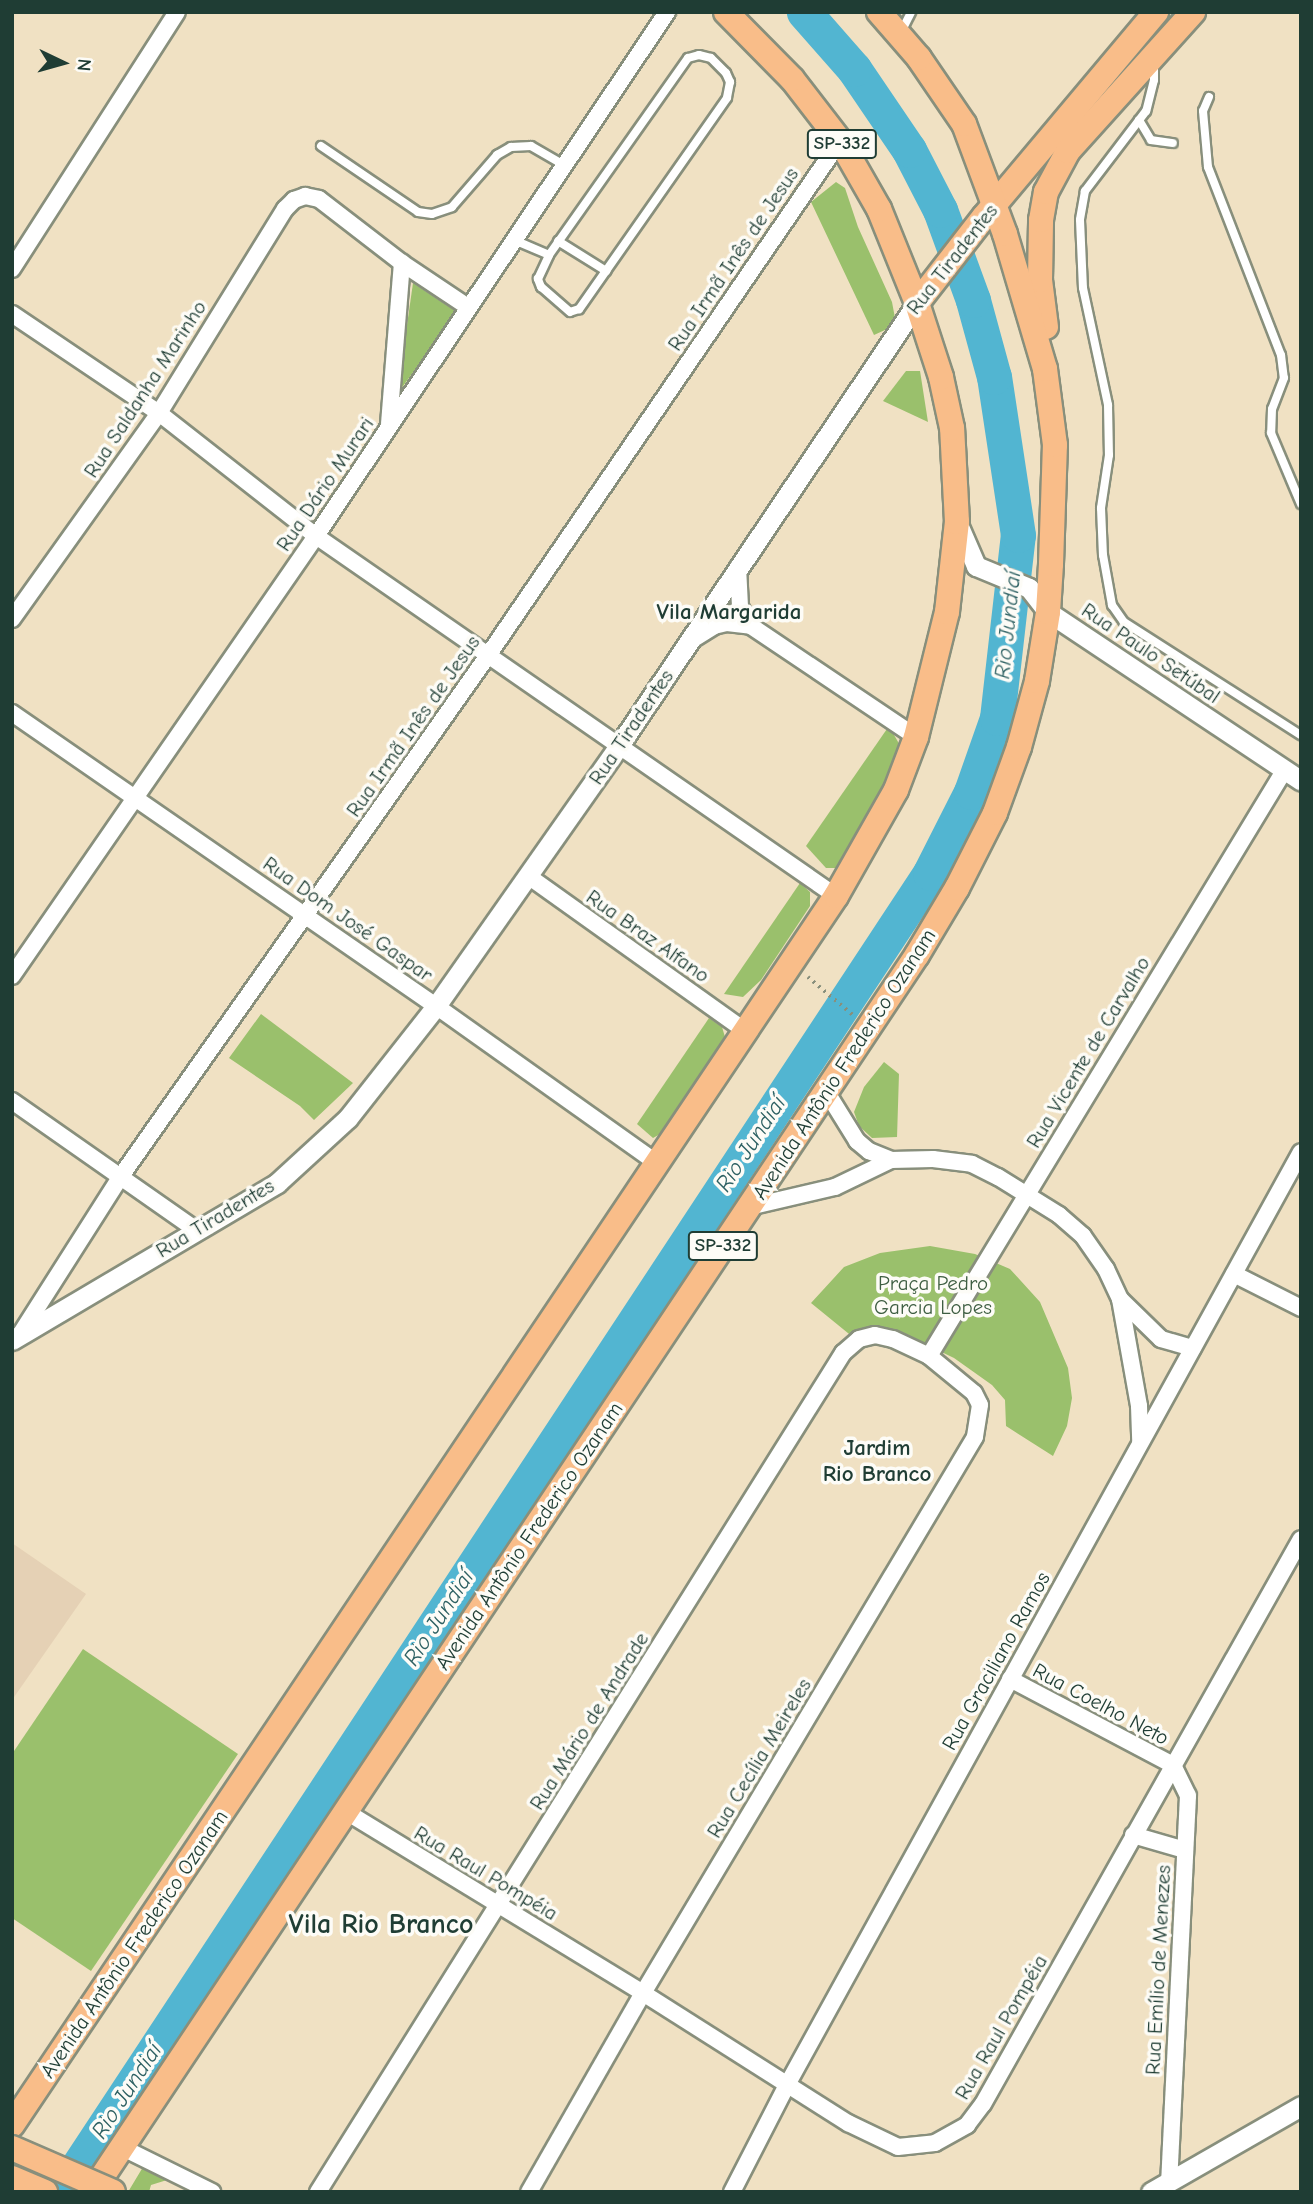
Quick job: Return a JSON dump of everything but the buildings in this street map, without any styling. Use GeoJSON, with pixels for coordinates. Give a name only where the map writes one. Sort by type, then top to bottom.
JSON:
{"type":"FeatureCollection","features":[{"type":"Feature","properties":{"kind":"main road","name":"Avenida Antônio Frederico Ozanam"},"geometry":{"type":"LineString","coordinates":[[16,2111],[836,897],[895,790],[916,737],[947,612],[957,522],[952,428],[942,377],[917,303],[879,209],[840,141],[792,79],[726,12]]}},
{"type":"Feature","properties":{"kind":"main road","name":"Avenida Antônio Frederico Ozanam"},"geometry":{"type":"LineString","coordinates":[[92,2192],[917,955],[957,888],[995,813],[1019,747],[1034,694],[1048,612],[1055,445],[1045,369],[989,211],[964,124],[919,58],[879,12]]}},
{"type":"Feature","properties":{"kind":"main road","name":"Rua Tiradentes"},"geometry":{"type":"LineString","coordinates":[[917,303],[989,211],[1156,12]]}},
{"type":"Feature","properties":{"kind":"main road"},"geometry":{"type":"LineString","coordinates":[[1045,369],[1046,331],[1040,280],[1041,219],[1046,192],[1068,151],[1193,12]]}},
{"type":"Feature","properties":{"kind":"main road"},"geometry":{"type":"LineString","coordinates":[[1029,588],[1051,564]]}},
{"type":"Feature","properties":{"kind":"main road"},"geometry":{"type":"LineString","coordinates":[[12,2148],[114,2192]]}},
{"type":"Feature","properties":{"kind":"main road"},"geometry":{"type":"LineString","coordinates":[[12,2178],[45,2192]]}},
{"type":"Feature","properties":{"kind":"street"},"geometry":{"type":"LineString","coordinates":[[12,270],[177,12]]}},
{"type":"Feature","properties":{"kind":"street","name":"Rua Dário Murari"},"geometry":{"type":"LineString","coordinates":[[12,976],[316,536],[667,12]]}},
{"type":"Feature","properties":{"kind":"street","name":"Rua Irmã Inês de Jesus"},"geometry":{"type":"LineString","coordinates":[[16,1338],[121,1176],[489,654],[840,141]]}},
{"type":"Feature","properties":{"kind":"street","name":"Rua Saldanha Marinho"},"geometry":{"type":"LineString","coordinates":[[12,619],[159,413],[285,209],[294,200],[305,197],[319,199],[402,262]]}},
{"type":"Feature","properties":{"kind":"street"},"geometry":{"type":"LineString","coordinates":[[389,425],[402,262],[468,307]]}},
{"type":"Feature","properties":{"kind":"street","name":"Rua Tiradentes"},"geometry":{"type":"LineString","coordinates":[[16,1338],[195,1229],[277,1183],[348,1118],[436,1006],[528,876],[917,303]]}},
{"type":"Feature","properties":{"kind":"street"},"geometry":{"type":"LineString","coordinates":[[12,314],[159,413],[316,536],[620,744],[836,897]]}},
{"type":"Feature","properties":{"kind":"street","name":"Rua Paulo Setúbal"},"geometry":{"type":"LineString","coordinates":[[957,522],[976,566],[1029,588],[1048,612],[1293,776]]}},
{"type":"Feature","properties":{"kind":"street"},"geometry":{"type":"LineString","coordinates":[[738,567],[740,607],[751,626],[916,737]]}},
{"type":"Feature","properties":{"kind":"street"},"geometry":{"type":"LineString","coordinates":[[689,642],[714,626],[751,626]]}},
{"type":"Feature","properties":{"kind":"street","name":"Rua Dom José Gaspar"},"geometry":{"type":"LineString","coordinates":[[12,713],[306,915],[657,1163]]}},
{"type":"Feature","properties":{"kind":"street","name":"Rua Vicente de Carvalho"},"geometry":{"type":"LineString","coordinates":[[929,1356],[1026,1194],[1293,776]]}},
{"type":"Feature","properties":{"kind":"street","name":"Rua Braz Alfano"},"geometry":{"type":"LineString","coordinates":[[528,876],[744,1030]]}},
{"type":"Feature","properties":{"kind":"street"},"geometry":{"type":"LineString","coordinates":[[826,1091],[857,1141],[869,1151],[891,1160],[933,1159],[972,1164],[1026,1194],[1083,1236],[1106,1269],[1120,1299],[1139,1406],[1140,1444]]}},
{"type":"Feature","properties":{"kind":"street"},"geometry":{"type":"LineString","coordinates":[[12,1101],[195,1229]]}},
{"type":"Feature","properties":{"kind":"street","name":"Rua Graciliano Ramos"},"geometry":{"type":"LineString","coordinates":[[732,2192],[787,2085],[1301,1152]]}},
{"type":"Feature","properties":{"kind":"street"},"geometry":{"type":"LineString","coordinates":[[749,1207],[835,1187],[891,1160]]}},
{"type":"Feature","properties":{"kind":"street"},"geometry":{"type":"LineString","coordinates":[[1234,1274],[1301,1308]]}},
{"type":"Feature","properties":{"kind":"street"},"geometry":{"type":"LineString","coordinates":[[1120,1299],[1161,1339],[1193,1348]]}},
{"type":"Feature","properties":{"kind":"street","name":"Rua Mário de Andrade"},"geometry":{"type":"LineString","coordinates":[[318,2192],[843,1353],[859,1339],[875,1335],[893,1339],[929,1356]]}},
{"type":"Feature","properties":{"kind":"street","name":"Rua Cecília Meireles"},"geometry":{"type":"LineString","coordinates":[[529,2192],[643,1993],[975,1437],[980,1405],[974,1393],[929,1356]]}},
{"type":"Feature","properties":{"kind":"street","name":"Rua Raul Pompéia"},"geometry":{"type":"LineString","coordinates":[[345,1811],[643,1993],[848,2123],[898,2147],[935,2143],[967,2125],[983,2104],[1301,1539]]}},
{"type":"Feature","properties":{"kind":"street","name":"Rua Coelho Neto"},"geometry":{"type":"LineString","coordinates":[[1010,1679],[1173,1765]]}},
{"type":"Feature","properties":{"kind":"street","name":"Rua Emílio de Menezes"},"geometry":{"type":"LineString","coordinates":[[1169,2181],[1188,1797],[1173,1765]]}},
{"type":"Feature","properties":{"kind":"street"},"geometry":{"type":"LineString","coordinates":[[1133,1835],[1185,1850]]}},
{"type":"Feature","properties":{"kind":"street"},"geometry":{"type":"LineString","coordinates":[[1151,2192],[1301,2106]]}},
{"type":"Feature","properties":{"kind":"street"},"geometry":{"type":"LineString","coordinates":[[121,2147],[187,2188],[212,2192]]}},
{"type":"Feature","properties":{"kind":"lane"},"geometry":{"type":"LineString","coordinates":[[899,36],[911,12]]}},
{"type":"Feature","properties":{"kind":"lane"},"geometry":{"type":"LineString","coordinates":[[699,55],[711,58],[726,73],[730,82],[727,98],[579,309],[570,312],[541,287],[538,279],[549,255],[688,58],[699,55]]}},
{"type":"Feature","properties":{"kind":"lane"},"geometry":{"type":"LineString","coordinates":[[1153,55],[1152,96],[1139,120],[1085,191],[1080,220],[1083,288],[1108,405],[1108,455],[1101,508],[1103,555],[1112,605],[1124,622],[1301,735]]}},
{"type":"Feature","properties":{"kind":"lane"},"geometry":{"type":"LineString","coordinates":[[1209,97],[1203,111],[1208,167],[1281,355],[1284,378],[1272,409],[1271,433],[1301,504]]}},
{"type":"Feature","properties":{"kind":"lane"},"geometry":{"type":"LineString","coordinates":[[1139,120],[1151,140],[1173,143]]}},
{"type":"Feature","properties":{"kind":"lane"},"geometry":{"type":"LineString","coordinates":[[321,146],[418,212],[432,214],[452,207],[497,155],[511,147],[538,149],[564,166]]}},
{"type":"Feature","properties":{"kind":"lane"},"geometry":{"type":"LineString","coordinates":[[513,240],[549,255]]}},
{"type":"Feature","properties":{"kind":"lane"},"geometry":{"type":"LineString","coordinates":[[558,242],[606,271]]}},
{"type":"Feature","properties":{"kind":"path"},"geometry":{"type":"LineString","coordinates":[[816,983],[858,1019]]}},
{"type":"Feature","properties":{"kind":"shaded area"},"geometry":{"type":"Polygon","coordinates":[[[12,1543],[86,1594],[12,1700],[12,1543]]]}},
{"type":"Feature","properties":{"kind":"green space"},"geometry":{"type":"Polygon","coordinates":[[[836,182],[845,188],[858,227],[892,302],[895,318],[885,330],[874,335],[811,202],[836,182]]]}},
{"type":"Feature","properties":{"kind":"green space"},"geometry":{"type":"Polygon","coordinates":[[[413,283],[457,312],[401,389],[406,332],[413,283]]]}},
{"type":"Feature","properties":{"kind":"green space"},"geometry":{"type":"Polygon","coordinates":[[[906,371],[920,371],[928,422],[883,401],[906,371]]]}},
{"type":"Feature","properties":{"kind":"green space"},"geometry":{"type":"Polygon","coordinates":[[[889,726],[902,749],[879,800],[838,868],[826,868],[806,846],[889,726]]]}},
{"type":"Feature","properties":{"kind":"green space"},"geometry":{"type":"Polygon","coordinates":[[[800,883],[810,892],[810,906],[761,980],[743,997],[724,994],[800,883]]]}},
{"type":"Feature","properties":{"kind":"green space"},"geometry":{"type":"Polygon","coordinates":[[[261,1014],[353,1083],[314,1120],[300,1106],[229,1058],[261,1014]]]}},
{"type":"Feature","properties":{"kind":"green space"},"geometry":{"type":"Polygon","coordinates":[[[709,1018],[722,1027],[725,1037],[662,1133],[653,1138],[637,1124],[709,1018]]]}},
{"type":"Feature","properties":{"kind":"green space"},"geometry":{"type":"Polygon","coordinates":[[[884,1062],[899,1074],[897,1137],[872,1138],[859,1126],[854,1112],[864,1087],[884,1062]]]}},
{"type":"Feature","properties":{"kind":"green space","name":"Praça Pedro Garcia Lopes"},"geometry":{"type":"Polygon","coordinates":[[[930,1246],[975,1254],[1010,1269],[1040,1302],[1068,1368],[1072,1398],[1067,1426],[1053,1456],[1006,1426],[1005,1400],[992,1385],[954,1358],[906,1335],[854,1338],[811,1303],[844,1267],[880,1253],[930,1246]]]}},
{"type":"Feature","properties":{"kind":"green space"},"geometry":{"type":"Polygon","coordinates":[[[83,1649],[238,1754],[91,1971],[12,1918],[12,1754],[83,1649]]]}},
{"type":"Feature","properties":{"kind":"green space"},"geometry":{"type":"Polygon","coordinates":[[[143,2167],[167,2180],[151,2185],[149,2192],[128,2192],[143,2167]]]}},
{"type":"Feature","properties":{"kind":"waterway","name":"Rio Jundiaí"},"geometry":{"type":"LineString","coordinates":[[61,2192],[930,873],[971,792],[997,718],[1018,535],[994,377],[973,300],[940,210],[909,150],[854,69],[804,12]]}},
{"type":"Feature","properties":{"kind":"district","name":"Vila Margarida"},"geometry":{"type":"Point","coordinates":[729,612]}},
{"type":"Feature","properties":{"kind":"district","name":"Jardim Rio Branco"},"geometry":{"type":"Point","coordinates":[877,1461]}},
{"type":"Feature","properties":{"kind":"district","name":"Vila Rio Branco"},"geometry":{"type":"Point","coordinates":[381,1924]}}]}
